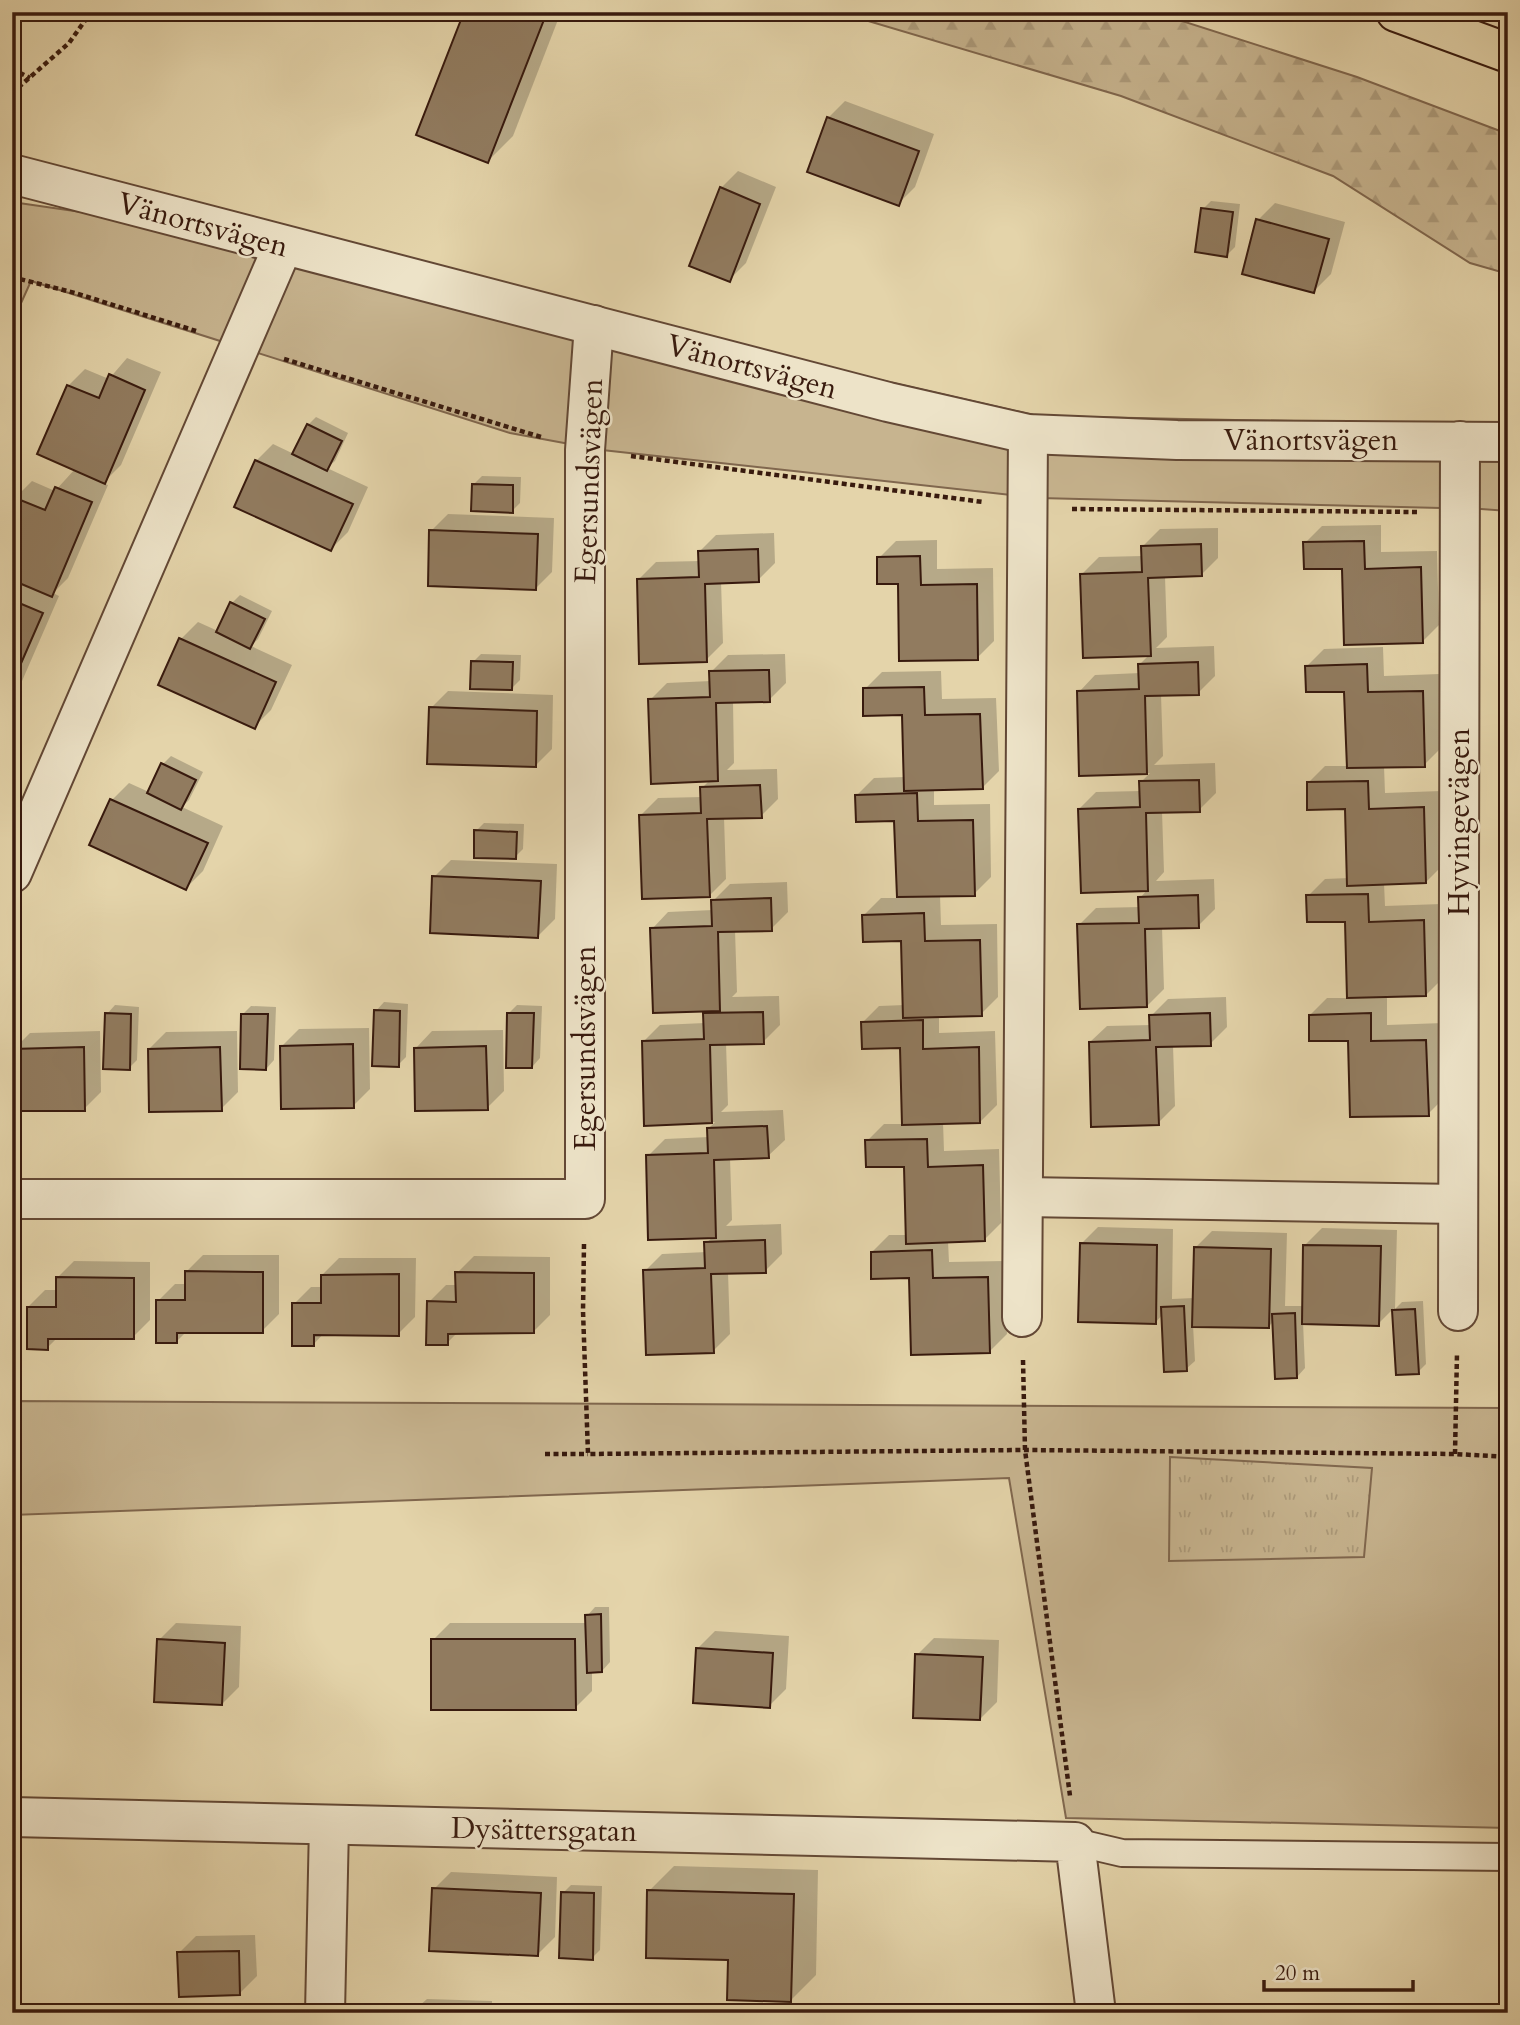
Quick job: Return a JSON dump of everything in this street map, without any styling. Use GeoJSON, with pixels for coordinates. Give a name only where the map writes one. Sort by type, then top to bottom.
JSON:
{"type":"FeatureCollection","features":[{"type":"Feature","properties":{"kind":"main road"},"geometry":{"type":"LineString","coordinates":[[1396,12],[1508,53]]}},
{"type":"Feature","properties":{"kind":"street","name":"Vänortsvägen"},"geometry":{"type":"LineString","coordinates":[[12,174],[888,402],[1028,434],[1177,440],[1508,442]]}},
{"type":"Feature","properties":{"kind":"street"},"geometry":{"type":"LineString","coordinates":[[12,873],[283,246]]}},
{"type":"Feature","properties":{"kind":"street","name":"Egersundsvägen"},"geometry":{"type":"LineString","coordinates":[[585,1199],[586,450],[594,325]]}},
{"type":"Feature","properties":{"kind":"street"},"geometry":{"type":"LineString","coordinates":[[1021,1317],[1028,434]]}},
{"type":"Feature","properties":{"kind":"street","name":"Hyvingevägen"},"geometry":{"type":"LineString","coordinates":[[1458,1311],[1460,441]]}},
{"type":"Feature","properties":{"kind":"street"},"geometry":{"type":"LineString","coordinates":[[1023,1197],[1458,1204]]}},
{"type":"Feature","properties":{"kind":"street"},"geometry":{"type":"LineString","coordinates":[[12,1199],[585,1199]]}},
{"type":"Feature","properties":{"kind":"street","name":"Dysättersgatan"},"geometry":{"type":"LineString","coordinates":[[12,1817],[1075,1842]]}},
{"type":"Feature","properties":{"kind":"street"},"geometry":{"type":"LineString","coordinates":[[325,2013],[329,1825]]}},
{"type":"Feature","properties":{"kind":"street"},"geometry":{"type":"LineString","coordinates":[[1075,1842],[1096,2013]]}},
{"type":"Feature","properties":{"kind":"lane"},"geometry":{"type":"LineString","coordinates":[[1075,1842],[1122,1853],[1508,1857]]}},
{"type":"Feature","properties":{"kind":"path"},"geometry":{"type":"LineString","coordinates":[[12,93],[69,43],[91,12]]}},
{"type":"Feature","properties":{"kind":"path"},"geometry":{"type":"LineString","coordinates":[[12,69],[30,78]]}},
{"type":"Feature","properties":{"kind":"path"},"geometry":{"type":"LineString","coordinates":[[12,277],[75,293],[586,450],[894,492],[1048,509],[1460,513]]}},
{"type":"Feature","properties":{"kind":"path"},"geometry":{"type":"LineString","coordinates":[[585,1199],[583,1311],[588,1454]]}},
{"type":"Feature","properties":{"kind":"path"},"geometry":{"type":"LineString","coordinates":[[1455,1454],[1458,1311]]}},
{"type":"Feature","properties":{"kind":"path"},"geometry":{"type":"LineString","coordinates":[[1021,1317],[1025,1450],[1075,1842]]}},
{"type":"Feature","properties":{"kind":"path"},"geometry":{"type":"LineString","coordinates":[[545,1454],[1025,1450],[1455,1454],[1508,1457]]}},
{"type":"Feature","properties":{"kind":"green space"},"geometry":{"type":"Polygon","coordinates":[[[838,12],[1154,12],[1357,77],[1508,134],[1508,274],[1470,263],[1333,176],[1121,96],[838,12]]]}},
{"type":"Feature","properties":{"kind":"green space"},"geometry":{"type":"Polygon","coordinates":[[[12,202],[295,243],[1038,416],[1491,425],[1508,428],[1508,511],[1039,498],[602,450],[510,433],[31,281],[12,323],[12,202]]]}},
{"type":"Feature","properties":{"kind":"green space"},"geometry":{"type":"Polygon","coordinates":[[[12,1401],[1508,1408],[1508,1828],[1066,1818],[1009,1478],[12,1515],[12,1401]]]}},
{"type":"Feature","properties":{"kind":"green space"},"geometry":{"type":"Polygon","coordinates":[[[1170,1457],[1372,1468],[1364,1557],[1169,1561],[1170,1457]]]}},
{"type":"Feature","properties":{"kind":"building"},"geometry":{"type":"Polygon","coordinates":[[[464,12],[547,12],[488,163],[416,135],[464,12]]]}},
{"type":"Feature","properties":{"kind":"building"},"geometry":{"type":"Polygon","coordinates":[[[827,117],[919,151],[899,206],[807,172],[827,117]]]}},
{"type":"Feature","properties":{"kind":"building"},"geometry":{"type":"Polygon","coordinates":[[[720,187],[760,204],[730,282],[689,266],[720,187]]]}},
{"type":"Feature","properties":{"kind":"building"},"geometry":{"type":"Polygon","coordinates":[[[1201,208],[1233,212],[1227,257],[1195,252],[1201,208]]]}},
{"type":"Feature","properties":{"kind":"building"},"geometry":{"type":"Polygon","coordinates":[[[1256,219],[1329,239],[1314,293],[1242,274],[1256,219]]]}},
{"type":"Feature","properties":{"kind":"building"},"geometry":{"type":"Polygon","coordinates":[[[109,374],[145,390],[105,484],[37,454],[67,385],[99,398],[109,374]]]}},
{"type":"Feature","properties":{"kind":"building"},"geometry":{"type":"Polygon","coordinates":[[[307,424],[342,441],[327,471],[292,454],[307,424]]]}},
{"type":"Feature","properties":{"kind":"building"},"geometry":{"type":"Polygon","coordinates":[[[255,460],[353,504],[331,551],[234,507],[255,460]]]}},
{"type":"Feature","properties":{"kind":"building"},"geometry":{"type":"Polygon","coordinates":[[[472,484],[513,485],[513,513],[471,511],[472,484]]]}},
{"type":"Feature","properties":{"kind":"building"},"geometry":{"type":"Polygon","coordinates":[[[55,487],[92,502],[52,597],[12,580],[12,499],[13,497],[45,510],[55,487]]]}},
{"type":"Feature","properties":{"kind":"building"},"geometry":{"type":"Polygon","coordinates":[[[429,530],[538,534],[536,590],[428,586],[429,530]]]}},
{"type":"Feature","properties":{"kind":"building"},"geometry":{"type":"Polygon","coordinates":[[[1364,541],[1365,569],[1421,567],[1423,643],[1344,645],[1342,569],[1304,569],[1303,542],[1364,541]]]}},
{"type":"Feature","properties":{"kind":"building"},"geometry":{"type":"Polygon","coordinates":[[[1201,544],[1202,576],[1148,578],[1151,656],[1083,658],[1080,574],[1142,572],[1141,546],[1201,544]]]}},
{"type":"Feature","properties":{"kind":"building"},"geometry":{"type":"Polygon","coordinates":[[[758,549],[759,582],[705,584],[707,662],[639,664],[637,579],[699,577],[698,551],[758,549]]]}},
{"type":"Feature","properties":{"kind":"building"},"geometry":{"type":"Polygon","coordinates":[[[920,556],[921,585],[977,584],[978,660],[899,661],[898,584],[877,584],[877,557],[920,556]]]}},
{"type":"Feature","properties":{"kind":"building"},"geometry":{"type":"Polygon","coordinates":[[[12,600],[43,613],[12,684],[12,600]]]}},
{"type":"Feature","properties":{"kind":"building"},"geometry":{"type":"Polygon","coordinates":[[[230,602],[265,619],[250,649],[216,632],[230,602]]]}},
{"type":"Feature","properties":{"kind":"building"},"geometry":{"type":"Polygon","coordinates":[[[179,638],[276,682],[255,729],[158,685],[179,638]]]}},
{"type":"Feature","properties":{"kind":"building"},"geometry":{"type":"Polygon","coordinates":[[[471,661],[513,662],[512,690],[470,689],[471,661]]]}},
{"type":"Feature","properties":{"kind":"building"},"geometry":{"type":"Polygon","coordinates":[[[1198,662],[1199,695],[1145,696],[1147,774],[1079,776],[1077,691],[1139,689],[1138,664],[1198,662]]]}},
{"type":"Feature","properties":{"kind":"building"},"geometry":{"type":"Polygon","coordinates":[[[1367,664],[1368,692],[1423,691],[1425,767],[1347,768],[1344,692],[1306,692],[1305,666],[1367,664]]]}},
{"type":"Feature","properties":{"kind":"building"},"geometry":{"type":"Polygon","coordinates":[[[769,670],[770,702],[716,703],[718,781],[651,784],[648,699],[710,697],[709,671],[769,670]]]}},
{"type":"Feature","properties":{"kind":"building"},"geometry":{"type":"Polygon","coordinates":[[[924,687],[925,715],[980,714],[983,789],[904,791],[902,715],[863,716],[863,688],[924,687]]]}},
{"type":"Feature","properties":{"kind":"building"},"geometry":{"type":"Polygon","coordinates":[[[429,707],[537,711],[536,767],[427,764],[429,707]]]}},
{"type":"Feature","properties":{"kind":"building"},"geometry":{"type":"Polygon","coordinates":[[[161,763],[196,780],[181,810],[147,793],[161,763]]]}},
{"type":"Feature","properties":{"kind":"building"},"geometry":{"type":"Polygon","coordinates":[[[1199,780],[1200,812],[1146,813],[1148,891],[1081,893],[1078,809],[1140,807],[1139,781],[1199,780]]]}},
{"type":"Feature","properties":{"kind":"building"},"geometry":{"type":"Polygon","coordinates":[[[1368,781],[1369,809],[1424,807],[1426,883],[1347,886],[1345,809],[1307,810],[1307,782],[1368,781]]]}},
{"type":"Feature","properties":{"kind":"building"},"geometry":{"type":"Polygon","coordinates":[[[760,785],[762,818],[707,819],[710,897],[642,899],[639,815],[701,813],[700,787],[760,785]]]}},
{"type":"Feature","properties":{"kind":"building"},"geometry":{"type":"Polygon","coordinates":[[[917,793],[918,821],[973,820],[975,896],[897,897],[894,821],[856,822],[855,795],[917,793]]]}},
{"type":"Feature","properties":{"kind":"building"},"geometry":{"type":"Polygon","coordinates":[[[110,799],[208,843],[186,890],[89,845],[110,799]]]}},
{"type":"Feature","properties":{"kind":"building"},"geometry":{"type":"Polygon","coordinates":[[[474,830],[517,832],[516,859],[474,858],[474,830]]]}},
{"type":"Feature","properties":{"kind":"building"},"geometry":{"type":"Polygon","coordinates":[[[432,876],[541,881],[538,938],[430,933],[432,876]]]}},
{"type":"Feature","properties":{"kind":"building"},"geometry":{"type":"Polygon","coordinates":[[[1368,894],[1369,922],[1424,920],[1426,996],[1347,998],[1345,922],[1307,922],[1306,895],[1368,894]]]}},
{"type":"Feature","properties":{"kind":"building"},"geometry":{"type":"Polygon","coordinates":[[[1198,895],[1199,928],[1145,929],[1147,1007],[1080,1009],[1077,924],[1139,923],[1138,897],[1198,895]]]}},
{"type":"Feature","properties":{"kind":"building"},"geometry":{"type":"Polygon","coordinates":[[[771,898],[772,931],[718,932],[720,1011],[653,1013],[650,928],[712,926],[711,900],[771,898]]]}},
{"type":"Feature","properties":{"kind":"building"},"geometry":{"type":"Polygon","coordinates":[[[924,913],[925,941],[980,940],[982,1016],[903,1018],[901,941],[863,942],[862,915],[924,913]]]}},
{"type":"Feature","properties":{"kind":"building"},"geometry":{"type":"Polygon","coordinates":[[[374,1010],[400,1011],[399,1067],[372,1066],[374,1010]]]}},
{"type":"Feature","properties":{"kind":"building"},"geometry":{"type":"Polygon","coordinates":[[[763,1012],[764,1044],[710,1045],[712,1123],[644,1126],[642,1041],[704,1039],[703,1013],[763,1012]]]}},
{"type":"Feature","properties":{"kind":"building"},"geometry":{"type":"Polygon","coordinates":[[[105,1013],[131,1014],[130,1070],[103,1069],[105,1013]]]}},
{"type":"Feature","properties":{"kind":"building"},"geometry":{"type":"Polygon","coordinates":[[[507,1013],[534,1013],[532,1068],[506,1068],[507,1013]]]}},
{"type":"Feature","properties":{"kind":"building"},"geometry":{"type":"Polygon","coordinates":[[[1210,1013],[1211,1046],[1156,1047],[1159,1125],[1091,1127],[1089,1042],[1150,1040],[1149,1015],[1210,1013]]]}},
{"type":"Feature","properties":{"kind":"building"},"geometry":{"type":"Polygon","coordinates":[[[1371,1013],[1371,1041],[1426,1040],[1429,1116],[1350,1117],[1348,1041],[1309,1041],[1309,1015],[1371,1013]]]}},
{"type":"Feature","properties":{"kind":"building"},"geometry":{"type":"Polygon","coordinates":[[[241,1014],[268,1014],[266,1070],[240,1069],[241,1014]]]}},
{"type":"Feature","properties":{"kind":"building"},"geometry":{"type":"Polygon","coordinates":[[[923,1020],[923,1049],[979,1047],[980,1123],[902,1125],[900,1048],[862,1049],[861,1022],[923,1020]]]}},
{"type":"Feature","properties":{"kind":"building"},"geometry":{"type":"Polygon","coordinates":[[[353,1044],[354,1108],[281,1109],[280,1046],[353,1044]]]}},
{"type":"Feature","properties":{"kind":"building"},"geometry":{"type":"Polygon","coordinates":[[[486,1046],[488,1110],[415,1111],[414,1048],[486,1046]]]}},
{"type":"Feature","properties":{"kind":"building"},"geometry":{"type":"Polygon","coordinates":[[[84,1047],[85,1111],[13,1111],[12,1049],[84,1047]]]}},
{"type":"Feature","properties":{"kind":"building"},"geometry":{"type":"Polygon","coordinates":[[[220,1047],[222,1111],[149,1112],[148,1049],[220,1047]]]}},
{"type":"Feature","properties":{"kind":"building"},"geometry":{"type":"Polygon","coordinates":[[[767,1126],[769,1158],[714,1160],[716,1238],[648,1240],[646,1155],[708,1153],[707,1128],[767,1126]]]}},
{"type":"Feature","properties":{"kind":"building"},"geometry":{"type":"Polygon","coordinates":[[[927,1139],[928,1167],[983,1165],[985,1241],[906,1244],[904,1167],[866,1167],[865,1140],[927,1139]]]}},
{"type":"Feature","properties":{"kind":"building"},"geometry":{"type":"Polygon","coordinates":[[[765,1240],[766,1273],[711,1274],[714,1353],[646,1355],[643,1270],[705,1268],[704,1242],[765,1240]]]}},
{"type":"Feature","properties":{"kind":"building"},"geometry":{"type":"Polygon","coordinates":[[[1080,1243],[1157,1245],[1156,1324],[1078,1322],[1080,1243]]]}},
{"type":"Feature","properties":{"kind":"building"},"geometry":{"type":"Polygon","coordinates":[[[1303,1245],[1381,1246],[1379,1326],[1302,1324],[1303,1245]]]}},
{"type":"Feature","properties":{"kind":"building"},"geometry":{"type":"Polygon","coordinates":[[[1194,1247],[1271,1249],[1269,1328],[1192,1327],[1194,1247]]]}},
{"type":"Feature","properties":{"kind":"building"},"geometry":{"type":"Polygon","coordinates":[[[932,1250],[933,1278],[988,1277],[990,1353],[911,1355],[909,1278],[871,1279],[871,1252],[932,1250]]]}},
{"type":"Feature","properties":{"kind":"building"},"geometry":{"type":"Polygon","coordinates":[[[185,1271],[263,1272],[263,1333],[177,1333],[177,1343],[156,1343],[156,1300],[185,1300],[185,1271]]]}},
{"type":"Feature","properties":{"kind":"building"},"geometry":{"type":"Polygon","coordinates":[[[455,1272],[534,1273],[534,1333],[448,1334],[448,1345],[426,1345],[427,1301],[456,1302],[455,1272]]]}},
{"type":"Feature","properties":{"kind":"building"},"geometry":{"type":"Polygon","coordinates":[[[399,1274],[399,1336],[314,1335],[314,1346],[292,1346],[292,1303],[321,1303],[321,1275],[399,1274]]]}},
{"type":"Feature","properties":{"kind":"building"},"geometry":{"type":"Polygon","coordinates":[[[56,1277],[134,1278],[134,1339],[48,1339],[48,1350],[27,1349],[27,1307],[56,1307],[56,1277]]]}},
{"type":"Feature","properties":{"kind":"building"},"geometry":{"type":"Polygon","coordinates":[[[1184,1306],[1187,1371],[1164,1372],[1161,1307],[1184,1306]]]}},
{"type":"Feature","properties":{"kind":"building"},"geometry":{"type":"Polygon","coordinates":[[[1415,1309],[1419,1374],[1396,1375],[1392,1310],[1415,1309]]]}},
{"type":"Feature","properties":{"kind":"building"},"geometry":{"type":"Polygon","coordinates":[[[1295,1313],[1297,1378],[1275,1379],[1272,1314],[1295,1313]]]}},
{"type":"Feature","properties":{"kind":"building"},"geometry":{"type":"Polygon","coordinates":[[[601,1614],[602,1672],[587,1673],[585,1615],[601,1614]]]}},
{"type":"Feature","properties":{"kind":"building"},"geometry":{"type":"Polygon","coordinates":[[[157,1639],[225,1643],[222,1705],[154,1702],[157,1639]]]}},
{"type":"Feature","properties":{"kind":"building"},"geometry":{"type":"Polygon","coordinates":[[[431,1639],[575,1639],[576,1710],[431,1710],[431,1639]]]}},
{"type":"Feature","properties":{"kind":"building"},"geometry":{"type":"Polygon","coordinates":[[[696,1648],[773,1653],[770,1708],[693,1703],[696,1648]]]}},
{"type":"Feature","properties":{"kind":"building"},"geometry":{"type":"Polygon","coordinates":[[[915,1654],[983,1657],[980,1720],[913,1718],[915,1654]]]}},
{"type":"Feature","properties":{"kind":"building"},"geometry":{"type":"Polygon","coordinates":[[[432,1888],[541,1893],[538,1956],[429,1951],[432,1888]]]}},
{"type":"Feature","properties":{"kind":"building"},"geometry":{"type":"Polygon","coordinates":[[[647,1890],[794,1894],[791,2002],[727,2000],[728,1960],[646,1958],[647,1890]]]}},
{"type":"Feature","properties":{"kind":"building"},"geometry":{"type":"Polygon","coordinates":[[[561,1892],[594,1893],[593,1960],[559,1958],[561,1892]]]}},
{"type":"Feature","properties":{"kind":"building"},"geometry":{"type":"Polygon","coordinates":[[[239,1951],[240,1995],[179,1997],[177,1952],[239,1951]]]}},
{"type":"Feature","properties":{"kind":"building"},"geometry":{"type":"Polygon","coordinates":[[[417,2007],[485,2008],[485,2013],[417,2013],[417,2007]]]}}]}
